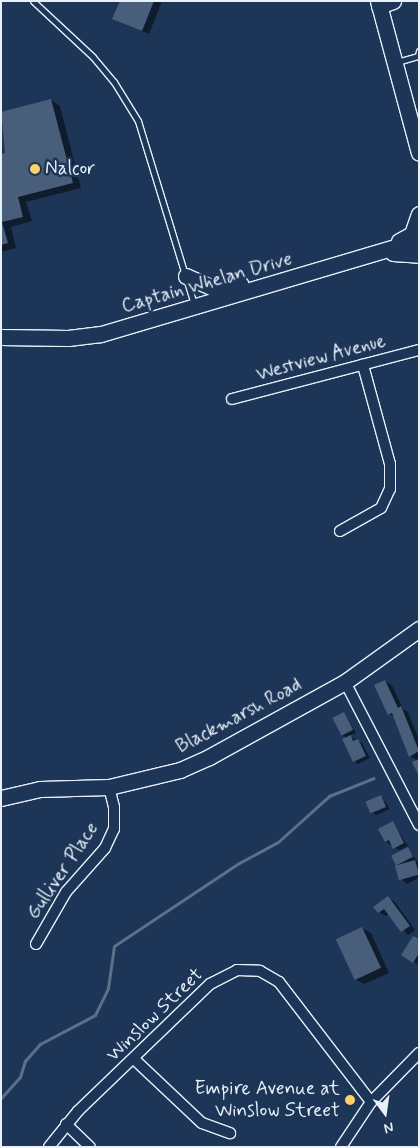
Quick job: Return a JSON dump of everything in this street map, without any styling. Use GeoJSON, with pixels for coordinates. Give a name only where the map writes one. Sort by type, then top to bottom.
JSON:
{"type":"FeatureCollection","features":[{"type":"Feature","properties":{"kind":"main road"},"geometry":{"type":"LineString","coordinates":[[383,3],[394,63],[415,121],[419,153]]}},
{"type":"Feature","properties":{"kind":"main road"},"geometry":{"type":"LineString","coordinates":[[374,254],[412,234],[419,214]]}},
{"type":"Feature","properties":{"kind":"main road","name":"Captain Whelan Drive"},"geometry":{"type":"LineString","coordinates":[[1,337],[68,338],[101,334],[419,240]]}},
{"type":"Feature","properties":{"kind":"main road"},"geometry":{"type":"LineString","coordinates":[[374,254],[419,255]]}},
{"type":"Feature","properties":{"kind":"main road"},"geometry":{"type":"LineString","coordinates":[[186,276],[219,290],[327,260],[338,265]]}},
{"type":"Feature","properties":{"kind":"main road","name":"Blackmarsh Road"},"geometry":{"type":"LineString","coordinates":[[1,798],[40,789],[109,787],[152,779],[209,757],[345,682],[419,629]]}},
{"type":"Feature","properties":{"kind":"street","name":"Westview Avenue"},"geometry":{"type":"LineString","coordinates":[[232,399],[419,350]]}},
{"type":"Feature","properties":{"kind":"street"},"geometry":{"type":"LineString","coordinates":[[340,531],[381,508],[390,489],[390,464],[363,364]]}},
{"type":"Feature","properties":{"kind":"street"},"geometry":{"type":"LineString","coordinates":[[345,682],[419,825]]}},
{"type":"Feature","properties":{"kind":"street","name":"Gulliver Place"},"geometry":{"type":"LineString","coordinates":[[36,944],[66,892],[105,848],[114,829],[114,807],[109,787]]}},
{"type":"Feature","properties":{"kind":"street","name":"Winslow Street"},"geometry":{"type":"LineString","coordinates":[[49,1147],[66,1124],[216,979],[237,970],[260,971],[283,986],[371,1102]]}},
{"type":"Feature","properties":{"kind":"street"},"geometry":{"type":"LineString","coordinates":[[341,1147],[371,1102],[419,1053]]}},
{"type":"Feature","properties":{"kind":"street"},"geometry":{"type":"LineString","coordinates":[[134,1059],[202,1122],[230,1133]]}},
{"type":"Feature","properties":{"kind":"street"},"geometry":{"type":"LineString","coordinates":[[66,1124],[90,1147]]}},
{"type":"Feature","properties":{"kind":"lane"},"geometry":{"type":"LineString","coordinates":[[33,1],[93,57],[126,100],[151,157],[194,308]]}},
{"type":"Feature","properties":{"kind":"lane"},"geometry":{"type":"LineString","coordinates":[[394,63],[418,55]]}},
{"type":"Feature","properties":{"kind":"building"},"geometry":{"type":"Polygon","coordinates":[[[120,1],[154,1],[142,31],[112,19],[120,1]]]}},
{"type":"Feature","properties":{"kind":"building","name":"Nalcor"},"geometry":{"type":"Polygon","coordinates":[[[51,99],[73,183],[18,197],[23,217],[2,222],[8,243],[1,245],[1,154],[5,153],[1,112],[51,99]]]}},
{"type":"Feature","properties":{"kind":"building"},"geometry":{"type":"Polygon","coordinates":[[[385,680],[398,708],[401,706],[419,751],[409,757],[392,713],[388,715],[374,685],[385,680]]]}},
{"type":"Feature","properties":{"kind":"building"},"geometry":{"type":"Polygon","coordinates":[[[344,712],[353,730],[341,736],[332,718],[344,712]]]}},
{"type":"Feature","properties":{"kind":"building"},"geometry":{"type":"Polygon","coordinates":[[[351,735],[353,741],[358,739],[366,756],[353,762],[342,739],[351,735]]]}},
{"type":"Feature","properties":{"kind":"building"},"geometry":{"type":"Polygon","coordinates":[[[419,759],[419,776],[412,762],[419,759]]]}},
{"type":"Feature","properties":{"kind":"building"},"geometry":{"type":"Polygon","coordinates":[[[381,795],[386,807],[370,814],[365,802],[381,795]]]}},
{"type":"Feature","properties":{"kind":"building"},"geometry":{"type":"Polygon","coordinates":[[[393,821],[404,843],[393,849],[389,840],[385,842],[378,829],[393,821]]]}},
{"type":"Feature","properties":{"kind":"building"},"geometry":{"type":"Polygon","coordinates":[[[408,847],[413,857],[396,865],[391,856],[408,847]]]}},
{"type":"Feature","properties":{"kind":"building"},"geometry":{"type":"Polygon","coordinates":[[[415,860],[419,874],[399,880],[395,866],[415,860]]]}},
{"type":"Feature","properties":{"kind":"building"},"geometry":{"type":"Polygon","coordinates":[[[388,896],[410,926],[401,932],[384,909],[378,913],[373,907],[388,896]]]}},
{"type":"Feature","properties":{"kind":"building"},"geometry":{"type":"Polygon","coordinates":[[[362,927],[381,968],[355,980],[336,939],[362,927]]]}},
{"type":"Feature","properties":{"kind":"building"},"geometry":{"type":"Polygon","coordinates":[[[413,936],[419,939],[419,953],[413,963],[401,955],[413,936]]]}},
{"type":"Feature","properties":{"kind":"waterway"},"geometry":{"type":"LineString","coordinates":[[1,1098],[20,1077],[25,1061],[40,1044],[95,1015],[108,988],[114,946],[239,863],[278,842],[329,796],[374,778]]}},
{"type":"Feature","properties":{"kind":"place","name":"Nalcor"},"geometry":{"type":"Point","coordinates":[35,169]}},
{"type":"Feature","properties":{"kind":"place","name":"Empire Avenue at Winslow Street"},"geometry":{"type":"Point","coordinates":[350,1100]}}]}
